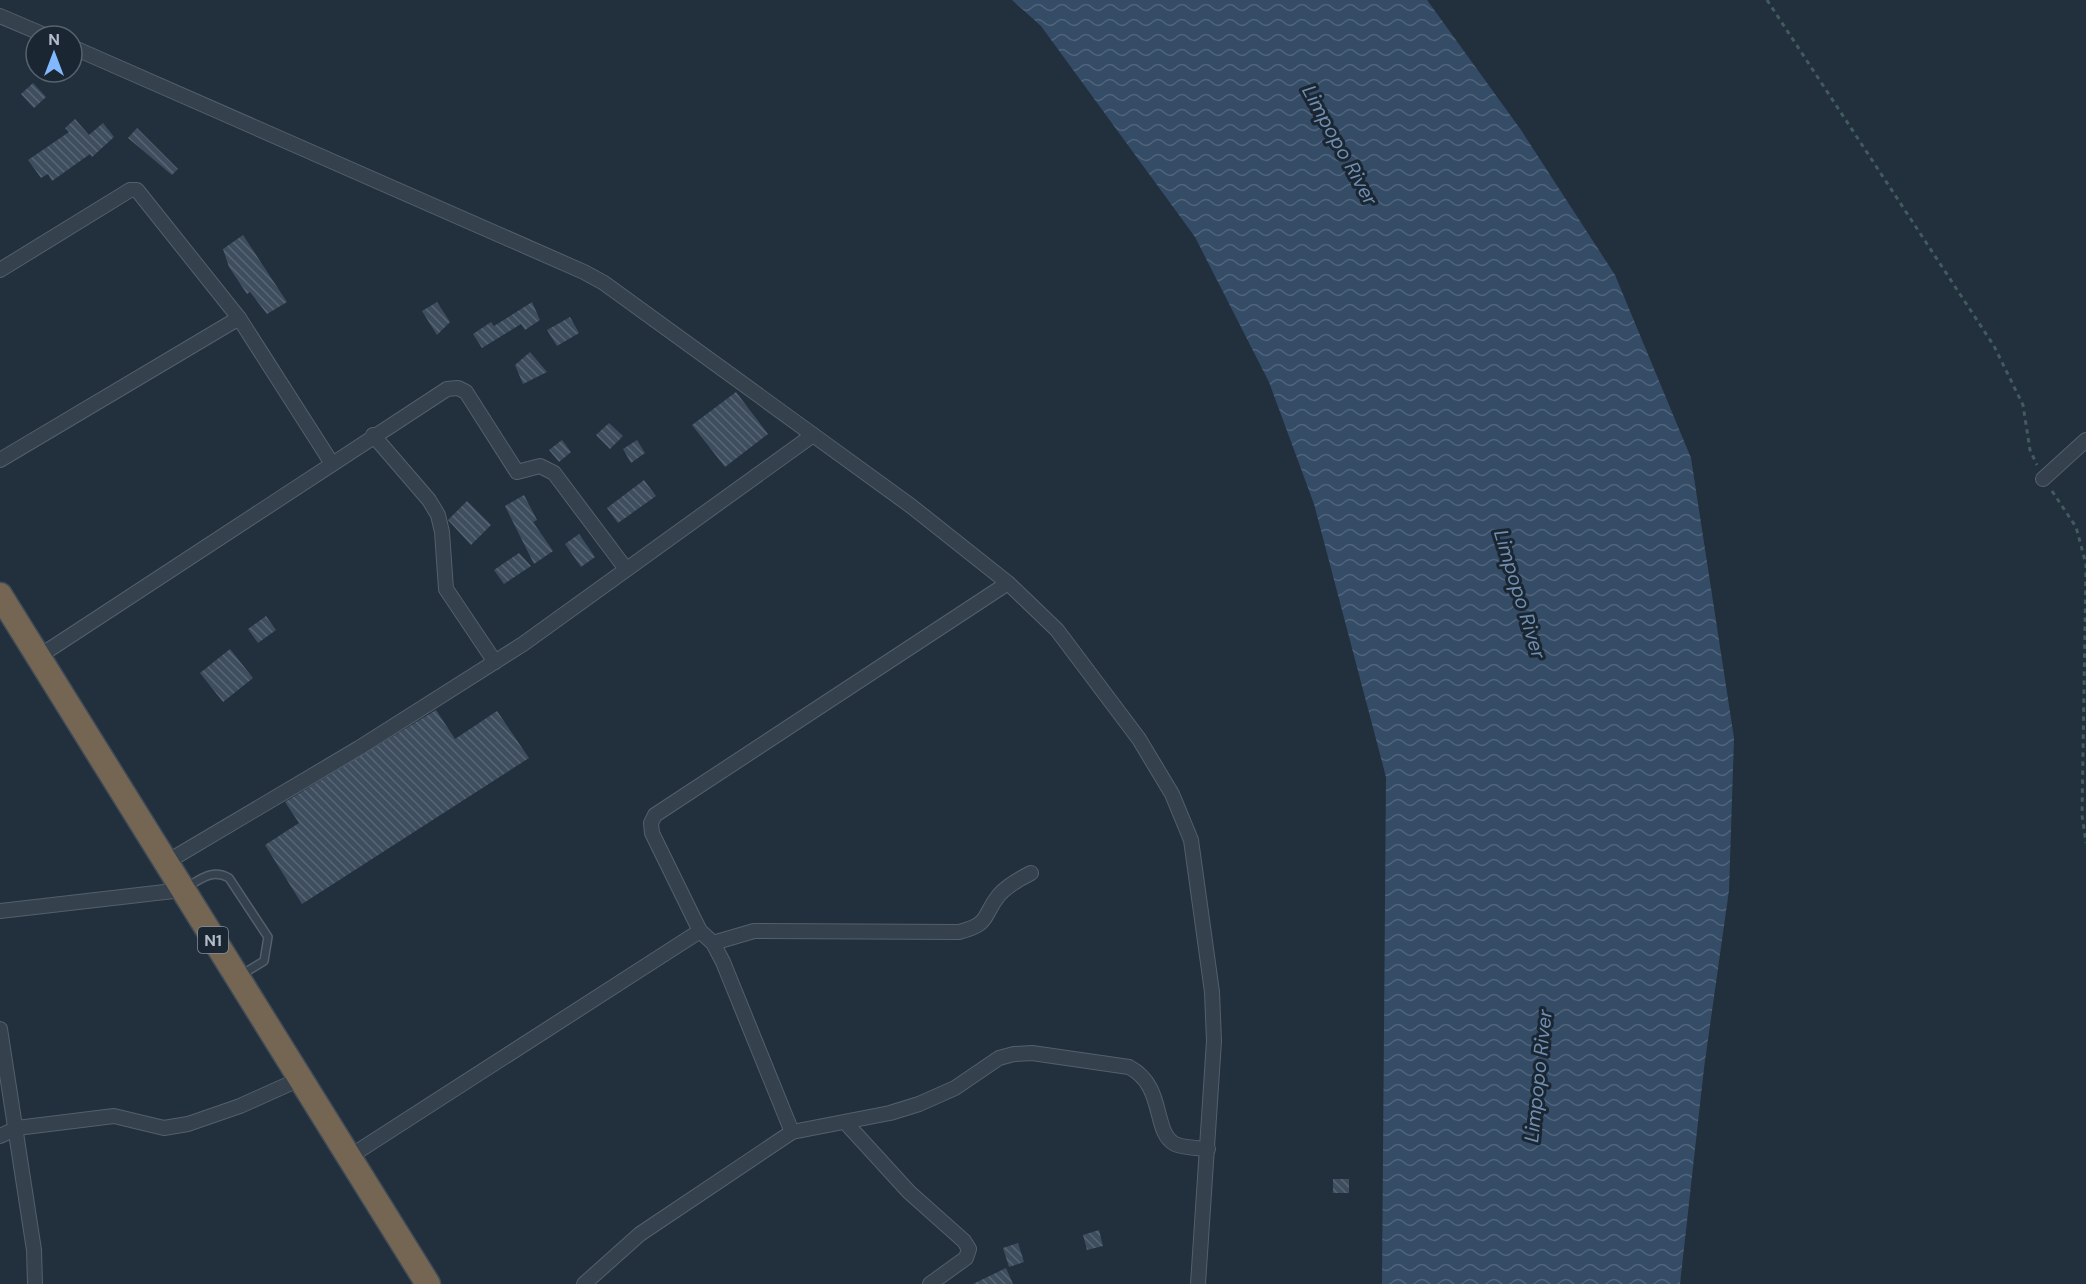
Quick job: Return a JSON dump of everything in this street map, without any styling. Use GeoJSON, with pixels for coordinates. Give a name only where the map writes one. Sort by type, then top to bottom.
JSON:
{"type":"FeatureCollection","features":[{"type":"Feature","properties":{"kind":"highway","name":"N1"},"geometry":{"type":"LineString","coordinates":[[0,595],[428,1284]]}},
{"type":"Feature","properties":{"kind":"street"},"geometry":{"type":"LineString","coordinates":[[0,16],[24,26]]}},
{"type":"Feature","properties":{"kind":"street"},"geometry":{"type":"LineString","coordinates":[[84,52],[584,272],[604,284],[911,506],[1008,583],[1057,630],[1139,739],[1172,794],[1191,840],[1212,992],[1214,1041],[1198,1284]]}},
{"type":"Feature","properties":{"kind":"street"},"geometry":{"type":"LineString","coordinates":[[0,270],[130,190],[137,190],[239,318],[331,462]]}},
{"type":"Feature","properties":{"kind":"street"},"geometry":{"type":"LineString","coordinates":[[0,460],[239,318]]}},
{"type":"Feature","properties":{"kind":"street"},"geometry":{"type":"LineString","coordinates":[[38,657],[331,462],[447,389],[458,388],[466,392],[510,465],[517,472],[540,466],[554,473],[626,569]]}},
{"type":"Feature","properties":{"kind":"street"},"geometry":{"type":"LineString","coordinates":[[373,435],[429,500],[438,515],[442,532],[446,589],[495,662]]}},
{"type":"Feature","properties":{"kind":"street"},"geometry":{"type":"LineString","coordinates":[[165,863],[359,748],[495,662],[813,435]]}},
{"type":"Feature","properties":{"kind":"street"},"geometry":{"type":"LineString","coordinates":[[2043,479],[2086,441]]}},
{"type":"Feature","properties":{"kind":"street"},"geometry":{"type":"LineString","coordinates":[[792,1132],[723,962],[713,943],[700,931],[652,833],[651,823],[656,815],[1008,583]]}},
{"type":"Feature","properties":{"kind":"street"},"geometry":{"type":"LineString","coordinates":[[713,943],[754,931],[959,932],[974,928],[987,918],[998,897],[1009,885],[1031,873]]}},
{"type":"Feature","properties":{"kind":"street"},"geometry":{"type":"LineString","coordinates":[[0,911],[182,890]]}},
{"type":"Feature","properties":{"kind":"street"},"geometry":{"type":"LineString","coordinates":[[348,1156],[700,931]]}},
{"type":"Feature","properties":{"kind":"street"},"geometry":{"type":"LineString","coordinates":[[0,1029],[34,1250],[35,1284]]}},
{"type":"Feature","properties":{"kind":"street"},"geometry":{"type":"LineString","coordinates":[[584,1284],[640,1234],[792,1132],[920,1104],[955,1088],[999,1058],[1014,1054],[1032,1053],[1129,1067],[1140,1073],[1150,1085],[1167,1136],[1176,1144],[1208,1149]]}},
{"type":"Feature","properties":{"kind":"street"},"geometry":{"type":"LineString","coordinates":[[0,1137],[16,1128],[114,1116],[164,1128],[188,1124],[240,1106],[300,1078]]}},
{"type":"Feature","properties":{"kind":"street"},"geometry":{"type":"LineString","coordinates":[[845,1122],[909,1192],[964,1241],[969,1249],[966,1258],[930,1284]]}},
{"type":"Feature","properties":{"kind":"lane"},"geometry":{"type":"LineString","coordinates":[[182,890],[209,874],[220,872],[229,878],[268,937],[264,961],[236,978]]}},
{"type":"Feature","properties":{"kind":"path"},"geometry":{"type":"LineString","coordinates":[[1767,0],[1994,346],[2023,405],[2030,450],[2043,479],[2076,526],[2086,564],[2082,815],[2086,843]]}},
{"type":"Feature","properties":{"kind":"water","name":"Limpopo River"},"geometry":{"type":"Polygon","coordinates":[[[1012,0],[1427,0],[1521,130],[1615,275],[1691,458],[1734,738],[1729,890],[1704,1068],[1680,1284],[1382,1284],[1386,777],[1314,504],[1269,382],[1195,237],[1041,26],[1012,0]]]}},
{"type":"Feature","properties":{"kind":"building"},"geometry":{"type":"Polygon","coordinates":[[[34,84],[46,97],[34,108],[21,94],[34,84]]]}},
{"type":"Feature","properties":{"kind":"building"},"geometry":{"type":"Polygon","coordinates":[[[75,119],[89,135],[103,123],[114,137],[92,157],[90,154],[52,181],[48,174],[41,178],[28,160],[69,132],[65,128],[75,119]]]}},
{"type":"Feature","properties":{"kind":"building"},"geometry":{"type":"Polygon","coordinates":[[[137,128],[178,169],[172,175],[128,138],[137,128]]]}},
{"type":"Feature","properties":{"kind":"building"},"geometry":{"type":"Polygon","coordinates":[[[243,235],[287,302],[267,314],[250,292],[247,294],[229,267],[223,249],[243,235]]]}},
{"type":"Feature","properties":{"kind":"building"},"geometry":{"type":"Polygon","coordinates":[[[437,302],[450,322],[437,335],[422,311],[437,302]]]}},
{"type":"Feature","properties":{"kind":"building"},"geometry":{"type":"Polygon","coordinates":[[[532,302],[540,320],[525,330],[521,324],[482,348],[473,334],[491,322],[494,326],[532,302]]]}},
{"type":"Feature","properties":{"kind":"building"},"geometry":{"type":"Polygon","coordinates":[[[570,317],[579,333],[557,346],[547,330],[570,317]]]}},
{"type":"Feature","properties":{"kind":"building"},"geometry":{"type":"Polygon","coordinates":[[[530,352],[547,372],[523,384],[515,365],[530,352]]]}},
{"type":"Feature","properties":{"kind":"building"},"geometry":{"type":"Polygon","coordinates":[[[736,392],[768,434],[725,467],[692,425],[736,392]]]}},
{"type":"Feature","properties":{"kind":"building"},"geometry":{"type":"Polygon","coordinates":[[[609,423],[623,436],[610,449],[596,435],[609,423]]]}},
{"type":"Feature","properties":{"kind":"building"},"geometry":{"type":"Polygon","coordinates":[[[562,440],[571,452],[559,462],[549,450],[562,440]]]}},
{"type":"Feature","properties":{"kind":"building"},"geometry":{"type":"Polygon","coordinates":[[[637,440],[645,453],[631,463],[623,449],[637,440]]]}},
{"type":"Feature","properties":{"kind":"building"},"geometry":{"type":"Polygon","coordinates":[[[644,480],[656,496],[618,523],[607,508],[644,480]]]}},
{"type":"Feature","properties":{"kind":"building"},"geometry":{"type":"Polygon","coordinates":[[[524,495],[537,520],[533,522],[553,551],[534,564],[505,506],[524,495]]]}},
{"type":"Feature","properties":{"kind":"building"},"geometry":{"type":"Polygon","coordinates":[[[467,501],[491,525],[471,545],[448,520],[467,501]]]}},
{"type":"Feature","properties":{"kind":"building"},"geometry":{"type":"Polygon","coordinates":[[[579,534],[595,557],[581,567],[565,544],[579,534]]]}},
{"type":"Feature","properties":{"kind":"building"},"geometry":{"type":"Polygon","coordinates":[[[519,553],[531,566],[504,584],[494,570],[519,553]]]}},
{"type":"Feature","properties":{"kind":"building"},"geometry":{"type":"Polygon","coordinates":[[[266,616],[276,630],[258,643],[248,629],[266,616]]]}},
{"type":"Feature","properties":{"kind":"building"},"geometry":{"type":"Polygon","coordinates":[[[230,649],[253,678],[223,702],[200,673],[230,649]]]}},
{"type":"Feature","properties":{"kind":"building"},"geometry":{"type":"Polygon","coordinates":[[[436,710],[455,739],[497,711],[529,758],[302,904],[265,845],[299,823],[285,802],[436,710]]]}},
{"type":"Feature","properties":{"kind":"building"},"geometry":{"type":"Polygon","coordinates":[[[1333,1179],[1349,1179],[1349,1193],[1333,1193],[1333,1179]]]}},
{"type":"Feature","properties":{"kind":"building"},"geometry":{"type":"Polygon","coordinates":[[[1099,1230],[1103,1246],[1087,1250],[1083,1235],[1099,1230]]]}},
{"type":"Feature","properties":{"kind":"building"},"geometry":{"type":"Polygon","coordinates":[[[1018,1243],[1024,1262],[1009,1267],[1003,1248],[1018,1243]]]}},
{"type":"Feature","properties":{"kind":"building"},"geometry":{"type":"Polygon","coordinates":[[[1006,1268],[1013,1284],[973,1284],[1006,1268]]]}}]}
